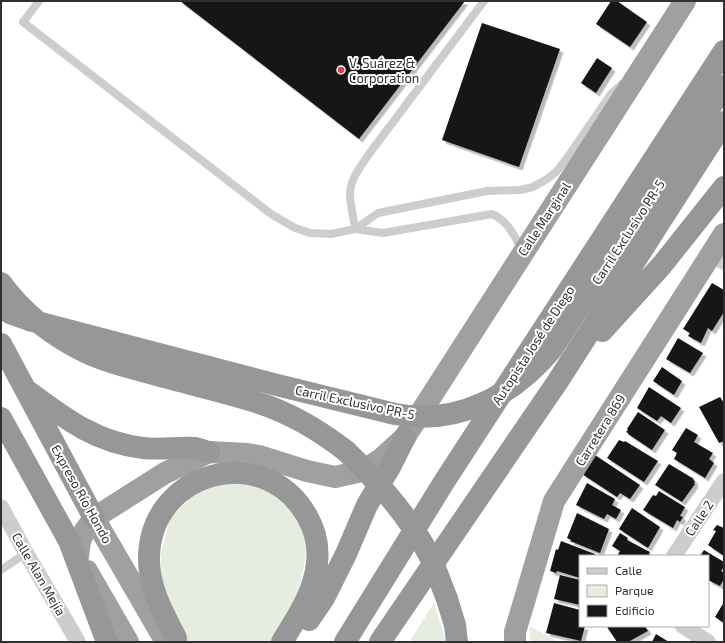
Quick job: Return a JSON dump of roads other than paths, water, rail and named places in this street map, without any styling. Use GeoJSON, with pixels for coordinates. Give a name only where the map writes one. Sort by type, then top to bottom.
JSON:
{"type":"FeatureCollection","features":[{"type":"Feature","properties":{"kind":"highway","name":"Calle Marginal"},"geometry":{"type":"LineString","coordinates":[[209,452],[259,456],[302,470],[335,477],[362,471],[381,459],[405,437],[685,1]]}},
{"type":"Feature","properties":{"kind":"highway","name":"Autopista José de Diego"},"geometry":{"type":"LineString","coordinates":[[345,642],[444,482],[724,51]]}},
{"type":"Feature","properties":{"kind":"highway","name":"Carril Exclusivo PR-5"},"geometry":{"type":"LineString","coordinates":[[1,308],[29,320],[269,383],[395,414],[427,417],[452,414],[475,407],[522,379],[532,371],[552,349],[724,86]]}},
{"type":"Feature","properties":{"kind":"highway"},"geometry":{"type":"LineString","coordinates":[[380,642],[558,381],[724,122]]}},
{"type":"Feature","properties":{"kind":"highway"},"geometry":{"type":"LineString","coordinates":[[558,381],[662,264],[724,187]]}},
{"type":"Feature","properties":{"kind":"highway","name":"Carretera 869"},"geometry":{"type":"LineString","coordinates":[[515,642],[515,632],[554,501],[717,258],[724,234]]}},
{"type":"Feature","properties":{"kind":"highway"},"geometry":{"type":"LineString","coordinates":[[1,283],[21,306],[45,326],[56,335],[85,352],[117,364],[256,402],[317,431],[346,451],[375,480],[403,513],[429,554],[447,599],[455,625],[457,642]]}},
{"type":"Feature","properties":{"kind":"highway","name":"Expreso Río Hondo"},"geometry":{"type":"LineString","coordinates":[[1,344],[94,518],[166,642]]}},
{"type":"Feature","properties":{"kind":"highway"},"geometry":{"type":"LineString","coordinates":[[25,389],[63,418],[102,438],[141,448],[195,448],[209,452]]}},
{"type":"Feature","properties":{"kind":"highway"},"geometry":{"type":"LineString","coordinates":[[1,418],[128,642]]}},
{"type":"Feature","properties":{"kind":"highway"},"geometry":{"type":"LineString","coordinates":[[295,642],[324,598],[346,554],[367,505],[390,467],[405,437]]}},
{"type":"Feature","properties":{"kind":"highway"},"geometry":{"type":"LineString","coordinates":[[74,549],[94,518],[165,473],[209,452]]}},
{"type":"Feature","properties":{"kind":"highway"},"geometry":{"type":"LineString","coordinates":[[176,642],[176,638],[159,605],[153,588],[149,559],[155,525],[170,502],[188,485],[212,475],[234,472],[268,479],[279,486],[297,500],[313,528],[318,550],[315,578],[301,612],[282,642]]}},
{"type":"Feature","properties":{"kind":"highway"},"geometry":{"type":"LineString","coordinates":[[74,549],[106,642]]}},
{"type":"Feature","properties":{"kind":"street","name":"Calle 2"},"geometry":{"type":"LineString","coordinates":[[675,555],[724,481]]}},
{"type":"Feature","properties":{"kind":"street","name":"Calle Alan Mejía"},"geometry":{"type":"LineString","coordinates":[[1,507],[26,554],[78,642]]}},
{"type":"Feature","properties":{"kind":"street"},"geometry":{"type":"LineString","coordinates":[[685,627],[708,642]]}},
{"type":"Feature","properties":{"kind":"lane"},"geometry":{"type":"LineString","coordinates":[[40,1],[23,22],[271,214],[295,228],[310,233],[331,234],[355,229],[383,233],[492,214],[498,216],[507,224],[523,252]]}},
{"type":"Feature","properties":{"kind":"lane"},"geometry":{"type":"LineString","coordinates":[[355,229],[350,194],[356,173],[484,1]]}},
{"type":"Feature","properties":{"kind":"lane"},"geometry":{"type":"LineString","coordinates":[[355,229],[378,214],[487,191],[520,190],[533,187],[547,179],[563,163],[611,94],[644,65]]}},
{"type":"Feature","properties":{"kind":"lane"},"geometry":{"type":"LineString","coordinates":[[1,570],[26,554]]}},
{"type":"Feature","properties":{"kind":"place","name":"V. Suárez & Corporation"},"geometry":{"type":"Point","coordinates":[341,70]}}]}
